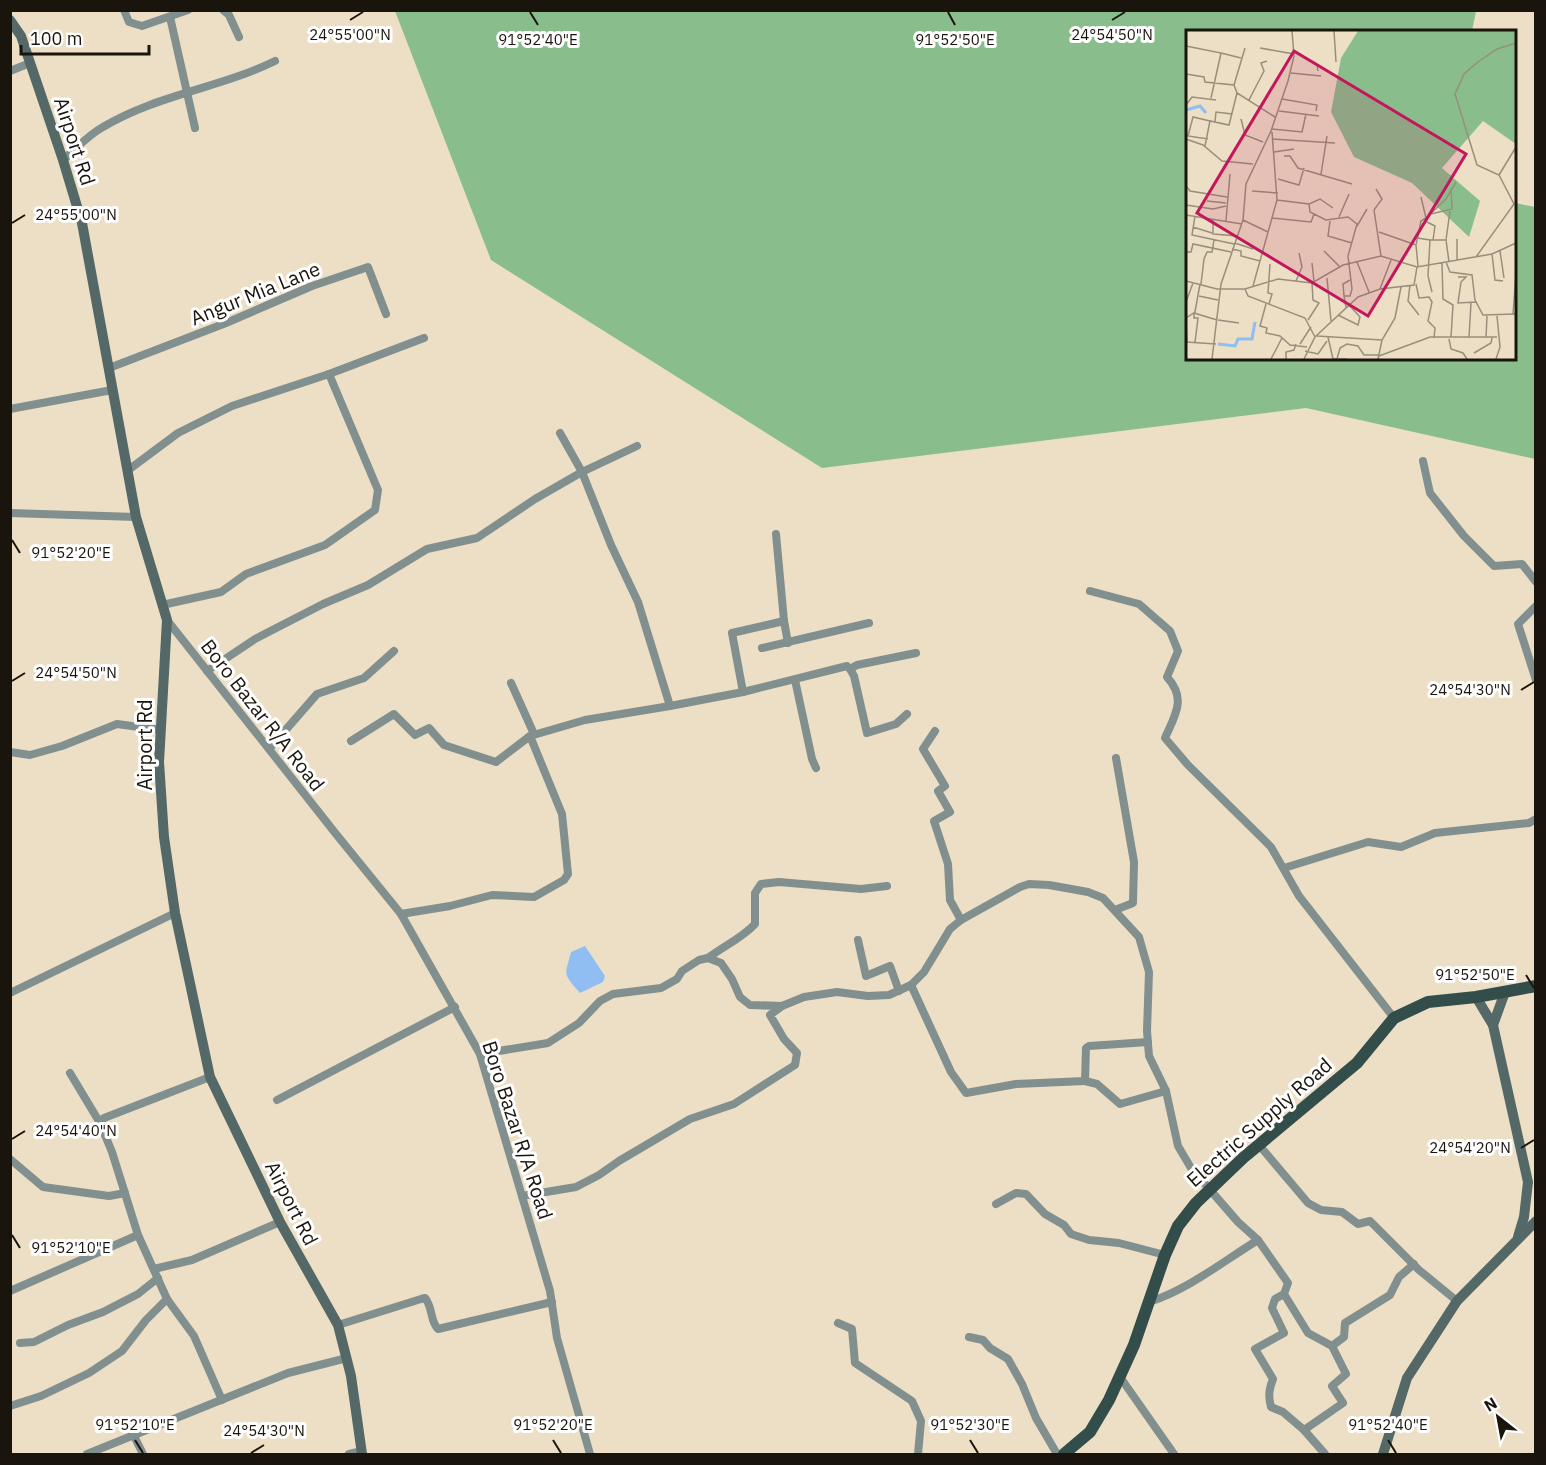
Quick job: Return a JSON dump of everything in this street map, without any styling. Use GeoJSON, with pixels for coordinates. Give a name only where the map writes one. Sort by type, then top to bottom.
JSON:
{"type":"FeatureCollection","features":[{"type":"Feature","properties":{"kind":"main road","name":"Airport Rd"},"geometry":{"type":"LineString","coordinates":[[10,20],[21,36],[82,223],[136,517],[167,620],[159,762],[164,837],[175,913],[210,1077],[280,1222],[338,1325],[351,1376],[362,1453]]}},
{"type":"Feature","properties":{"kind":"main road","name":"Electric Supply Road"},"geometry":{"type":"LineString","coordinates":[[1064,1455],[1090,1432],[1109,1400],[1134,1345],[1164,1255],[1178,1226],[1196,1203],[1258,1145],[1357,1063],[1394,1018],[1428,1002],[1536,986]]}},
{"type":"Feature","properties":{"kind":"main road"},"geometry":{"type":"LineString","coordinates":[[1493,1025],[1505,992]]}},
{"type":"Feature","properties":{"kind":"main road"},"geometry":{"type":"LineString","coordinates":[[1476,996],[1493,1025],[1532,1185],[1518,1237]]}},
{"type":"Feature","properties":{"kind":"main road"},"geometry":{"type":"LineString","coordinates":[[1383,1455],[1407,1378],[1457,1301],[1536,1221]]}},
{"type":"Feature","properties":{"kind":"street"},"geometry":{"type":"LineString","coordinates":[[124,10],[129,22],[142,26],[188,10]]}},
{"type":"Feature","properties":{"kind":"street"},"geometry":{"type":"LineString","coordinates":[[223,10],[239,37]]}},
{"type":"Feature","properties":{"kind":"street"},"geometry":{"type":"LineString","coordinates":[[170,17],[195,128]]}},
{"type":"Feature","properties":{"kind":"street"},"geometry":{"type":"LineString","coordinates":[[63,160],[104,126],[129,114],[187,91],[249,74],[275,61]]}},
{"type":"Feature","properties":{"kind":"street"},"geometry":{"type":"LineString","coordinates":[[10,71],[30,63]]}},
{"type":"Feature","properties":{"kind":"street","name":"Angur Mia Lane"},"geometry":{"type":"LineString","coordinates":[[109,368],[312,286],[368,267],[386,314]]}},
{"type":"Feature","properties":{"kind":"street"},"geometry":{"type":"LineString","coordinates":[[127,471],[178,433],[232,406],[328,374],[424,338]]}},
{"type":"Feature","properties":{"kind":"street"},"geometry":{"type":"LineString","coordinates":[[162,605],[221,592],[246,574],[325,545],[375,510],[378,490],[328,374]]}},
{"type":"Feature","properties":{"kind":"street"},"geometry":{"type":"LineString","coordinates":[[10,409],[112,390]]}},
{"type":"Feature","properties":{"kind":"street"},"geometry":{"type":"LineString","coordinates":[[560,434],[582,472],[611,545],[638,602],[670,706]]}},
{"type":"Feature","properties":{"kind":"street"},"geometry":{"type":"LineString","coordinates":[[207,671],[255,639],[323,604],[368,585],[426,549],[477,538],[535,499],[582,472],[637,446]]}},
{"type":"Feature","properties":{"kind":"street"},"geometry":{"type":"LineString","coordinates":[[1423,461],[1430,493],[1464,536],[1494,566],[1522,564],[1536,582]]}},
{"type":"Feature","properties":{"kind":"street"},"geometry":{"type":"LineString","coordinates":[[10,513],[136,517]]}},
{"type":"Feature","properties":{"kind":"street"},"geometry":{"type":"LineString","coordinates":[[776,534],[788,643]]}},
{"type":"Feature","properties":{"kind":"street"},"geometry":{"type":"LineString","coordinates":[[1090,591],[1139,604],[1170,631],[1178,651],[1167,677],[1177,687],[1178,708],[1165,738],[1188,765],[1271,847],[1299,896],[1394,1018]]}},
{"type":"Feature","properties":{"kind":"street"},"geometry":{"type":"LineString","coordinates":[[1536,606],[1518,624],[1536,680]]}},
{"type":"Feature","properties":{"kind":"street","name":"Boro Bazar R/A Road"},"geometry":{"type":"LineString","coordinates":[[167,620],[401,914],[480,1054],[550,1290],[557,1338],[590,1455]]}},
{"type":"Feature","properties":{"kind":"street"},"geometry":{"type":"LineString","coordinates":[[743,692],[732,633],[784,621]]}},
{"type":"Feature","properties":{"kind":"street"},"geometry":{"type":"LineString","coordinates":[[762,648],[868,623]]}},
{"type":"Feature","properties":{"kind":"street"},"geometry":{"type":"LineString","coordinates":[[269,749],[317,694],[364,678],[394,651]]}},
{"type":"Feature","properties":{"kind":"street"},"geometry":{"type":"LineString","coordinates":[[850,669],[857,665],[916,653]]}},
{"type":"Feature","properties":{"kind":"street"},"geometry":{"type":"LineString","coordinates":[[351,741],[394,714],[415,735],[429,728],[444,745],[496,762],[532,735],[585,720],[743,692],[847,666],[854,676],[867,733],[896,724],[907,714]]}},
{"type":"Feature","properties":{"kind":"street"},"geometry":{"type":"LineString","coordinates":[[795,680],[812,759],[816,768]]}},
{"type":"Feature","properties":{"kind":"street"},"geometry":{"type":"LineString","coordinates":[[401,914],[450,906],[492,895],[534,897],[564,880],[568,874],[562,814],[511,683]]}},
{"type":"Feature","properties":{"kind":"street"},"geometry":{"type":"LineString","coordinates":[[10,752],[30,754],[62,746],[117,724],[161,730]]}},
{"type":"Feature","properties":{"kind":"street"},"geometry":{"type":"LineString","coordinates":[[935,731],[923,749],[945,786],[938,791],[950,812],[934,821],[948,864],[951,900],[961,920]]}},
{"type":"Feature","properties":{"kind":"street"},"geometry":{"type":"LineString","coordinates":[[1115,910],[1133,903],[1134,862],[1116,758]]}},
{"type":"Feature","properties":{"kind":"street"},"geometry":{"type":"LineString","coordinates":[[1284,868],[1368,842],[1401,847],[1435,833],[1529,823],[1536,819]]}},
{"type":"Feature","properties":{"kind":"street"},"geometry":{"type":"LineString","coordinates":[[480,1054],[548,1043],[579,1023],[600,1002],[613,994],[661,988],[677,979],[682,970],[699,960],[708,958],[728,943],[746,935],[755,924],[755,893],[761,884],[778,882],[861,889],[887,886]]}},
{"type":"Feature","properties":{"kind":"street"},"geometry":{"type":"LineString","coordinates":[[522,1196],[576,1187],[690,1119],[734,1104],[795,1065],[797,1053],[784,1040],[770,1015],[782,1006],[804,997],[837,992],[868,996],[889,995],[899,991],[911,985],[924,972],[950,929],[961,920],[1020,887],[1029,884],[1049,885],[1088,892],[1104,898],[1138,938],[1149,972],[1149,1056],[1166,1091],[1178,1146],[1191,1168],[1238,1222],[1258,1240],[1288,1283],[1284,1294],[1275,1299],[1272,1308],[1284,1333],[1256,1349],[1273,1379],[1269,1387],[1268,1398],[1271,1407],[1283,1412],[1304,1430],[1325,1455]]}},
{"type":"Feature","properties":{"kind":"street"},"geometry":{"type":"LineString","coordinates":[[10,993],[175,913]]}},
{"type":"Feature","properties":{"kind":"street"},"geometry":{"type":"LineString","coordinates":[[858,940],[866,976],[890,966],[899,991]]}},
{"type":"Feature","properties":{"kind":"street"},"geometry":{"type":"LineString","coordinates":[[708,958],[721,963],[741,997],[750,1005],[782,1006]]}},
{"type":"Feature","properties":{"kind":"street"},"geometry":{"type":"LineString","coordinates":[[911,985],[951,1072],[966,1093],[1016,1084],[1085,1081],[1097,1084],[1120,1104],[1166,1091]]}},
{"type":"Feature","properties":{"kind":"street"},"geometry":{"type":"LineString","coordinates":[[277,1100],[455,1007]]}},
{"type":"Feature","properties":{"kind":"street"},"geometry":{"type":"LineString","coordinates":[[1085,1081],[1086,1048],[1089,1046],[1148,1042]]}},
{"type":"Feature","properties":{"kind":"street"},"geometry":{"type":"LineString","coordinates":[[69,1074],[100,1123],[138,1235],[167,1299],[194,1336],[222,1400]]}},
{"type":"Feature","properties":{"kind":"street"},"geometry":{"type":"LineString","coordinates":[[100,1123],[104,1118],[210,1077]]}},
{"type":"Feature","properties":{"kind":"street"},"geometry":{"type":"LineString","coordinates":[[1258,1145],[1308,1203],[1321,1210],[1342,1212],[1358,1224],[1370,1221],[1414,1264],[1457,1301]]}},
{"type":"Feature","properties":{"kind":"street"},"geometry":{"type":"LineString","coordinates":[[10,1159],[43,1187],[109,1196],[125,1193]]}},
{"type":"Feature","properties":{"kind":"street"},"geometry":{"type":"LineString","coordinates":[[996,1204],[1016,1192],[1026,1194],[1046,1214],[1064,1225],[1071,1234],[1089,1240],[1119,1243],[1164,1255]]}},
{"type":"Feature","properties":{"kind":"street"},"geometry":{"type":"LineString","coordinates":[[154,1269],[192,1260],[280,1222]]}},
{"type":"Feature","properties":{"kind":"street"},"geometry":{"type":"LineString","coordinates":[[10,1291],[138,1235]]}},
{"type":"Feature","properties":{"kind":"street"},"geometry":{"type":"LineString","coordinates":[[1149,1302],[1169,1296],[1258,1240]]}},
{"type":"Feature","properties":{"kind":"street"},"geometry":{"type":"LineString","coordinates":[[1332,1346],[1344,1337],[1345,1323],[1390,1295],[1400,1277],[1414,1264]]}},
{"type":"Feature","properties":{"kind":"street"},"geometry":{"type":"LineString","coordinates":[[20,1343],[34,1342],[68,1325],[103,1312],[138,1294],[158,1278]]}},
{"type":"Feature","properties":{"kind":"street"},"geometry":{"type":"LineString","coordinates":[[1284,1294],[1308,1333],[1332,1346],[1346,1374],[1332,1386],[1343,1403],[1304,1430]]}},
{"type":"Feature","properties":{"kind":"street"},"geometry":{"type":"LineString","coordinates":[[338,1325],[425,1298],[438,1329],[552,1302]]}},
{"type":"Feature","properties":{"kind":"street"},"geometry":{"type":"LineString","coordinates":[[10,1406],[41,1396],[89,1373],[122,1351],[146,1320],[167,1299]]}},
{"type":"Feature","properties":{"kind":"street"},"geometry":{"type":"LineString","coordinates":[[838,1323],[852,1329],[855,1363],[912,1401],[921,1421],[918,1455]]}},
{"type":"Feature","properties":{"kind":"street"},"geometry":{"type":"LineString","coordinates":[[969,1337],[983,1340],[990,1348],[1008,1359],[1022,1384],[1036,1418],[1057,1455]]}},
{"type":"Feature","properties":{"kind":"street"},"geometry":{"type":"LineString","coordinates":[[87,1455],[288,1373],[347,1358]]}},
{"type":"Feature","properties":{"kind":"street"},"geometry":{"type":"LineString","coordinates":[[1120,1377],[1174,1455]]}},
{"type":"Feature","properties":{"kind":"street"},"geometry":{"type":"LineString","coordinates":[[134,1436],[143,1455]]}},
{"type":"Feature","properties":{"kind":"street"},"geometry":{"type":"LineString","coordinates":[[349,1455],[362,1453]]}},
{"type":"Feature","properties":{"kind":"green space"},"geometry":{"type":"Polygon","coordinates":[[[395,11],[1476,11],[1472,30],[1186,30],[1186,360],[1516,360],[1516,203],[1535,207],[1535,459],[1306,408],[822,468],[491,260],[395,11]]]}},
{"type":"Feature","properties":{"kind":"water"},"geometry":{"type":"Polygon","coordinates":[[[585,946],[605,976],[603,982],[580,993],[570,981],[566,970],[571,952],[585,946]]]}}]}
